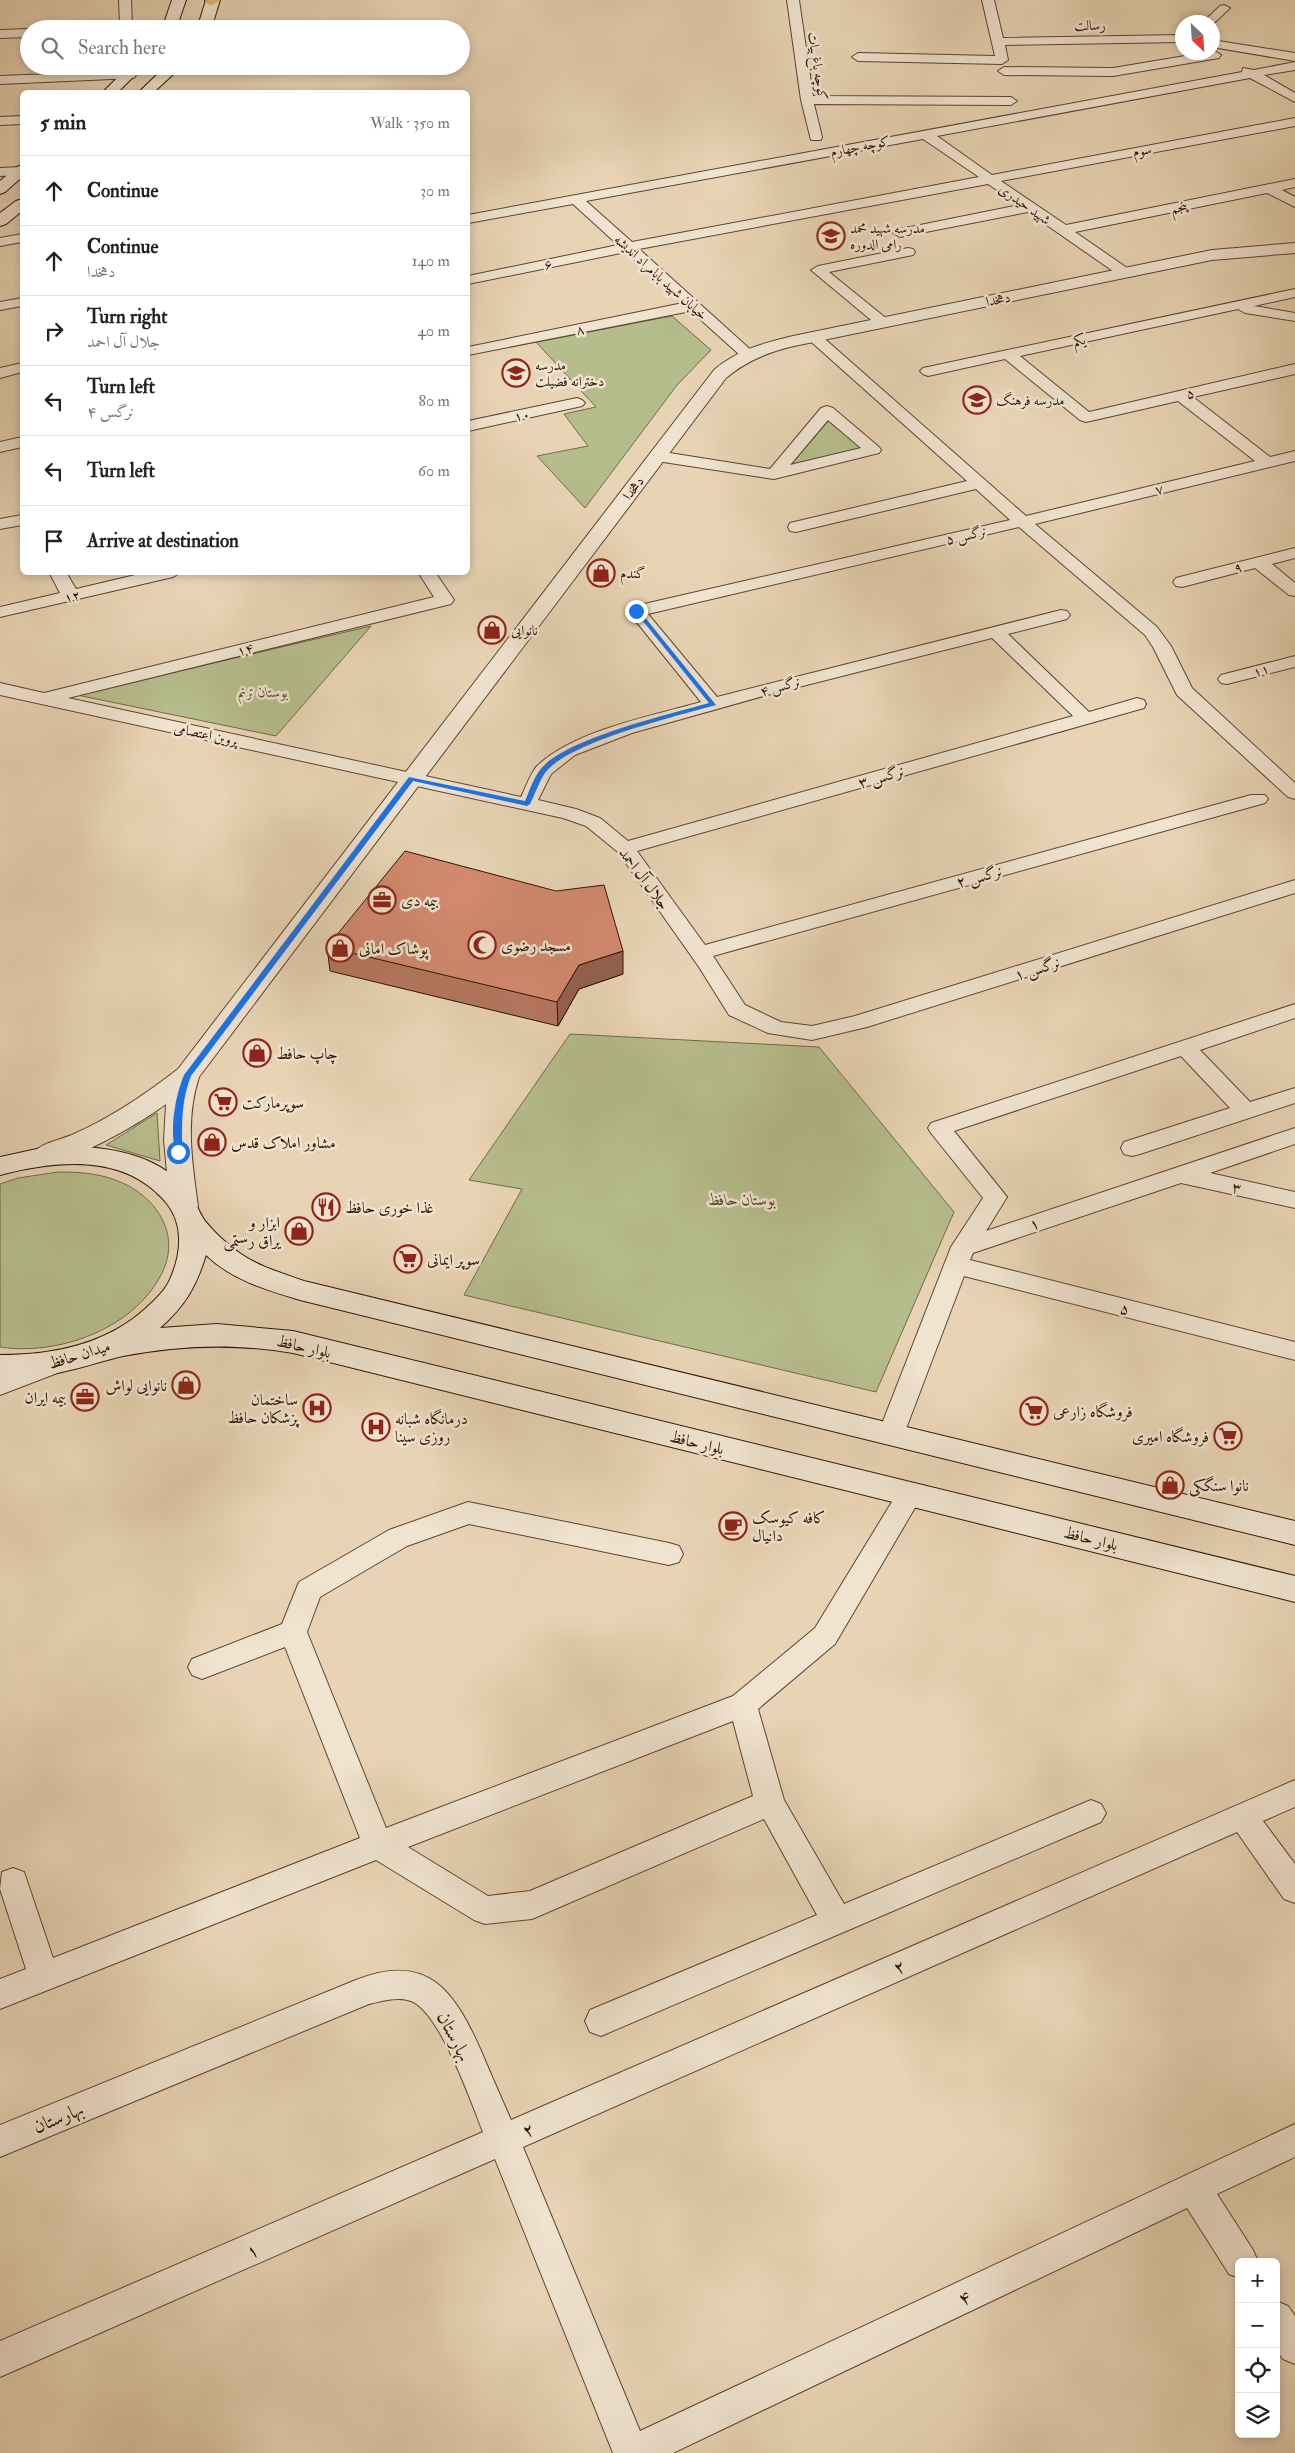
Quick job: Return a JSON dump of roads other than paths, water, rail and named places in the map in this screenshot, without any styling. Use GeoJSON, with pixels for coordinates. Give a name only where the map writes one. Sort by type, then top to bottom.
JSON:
{"type":"FeatureCollection","features":[{"type":"Feature","properties":{"kind":"main road"},"geometry":{"type":"LineString","coordinates":[[172,20],[179,0]]}},
{"type":"Feature","properties":{"kind":"main road"},"geometry":{"type":"LineString","coordinates":[[206,20],[212,0]]}},
{"type":"Feature","properties":{"kind":"main road"},"geometry":{"type":"LineString","coordinates":[[112,90],[128,75]]}},
{"type":"Feature","properties":{"kind":"main road"},"geometry":{"type":"LineString","coordinates":[[148,90],[165,75]]}},
{"type":"Feature","properties":{"kind":"main road"},"geometry":{"type":"LineString","coordinates":[[0,189],[20,172]]}},
{"type":"Feature","properties":{"kind":"main road"},"geometry":{"type":"LineString","coordinates":[[0,221],[20,206]]}},
{"type":"Feature","properties":{"kind":"main road","name":"دهخدا"},"geometry":{"type":"LineString","coordinates":[[187,1075],[411,778],[720,374],[730,364],[747,354],[813,336],[1212,255],[1295,248]]}},
{"type":"Feature","properties":{"kind":"main road"},"geometry":{"type":"LineString","coordinates":[[0,1166],[44,1156],[89,1139],[119,1124],[151,1104],[187,1075]]}},
{"type":"Feature","properties":{"kind":"main road","name":"میدان حافظ"},"geometry":{"type":"LineString","coordinates":[[0,1366],[50,1364],[96,1351],[133,1333],[156,1315],[175,1295],[192,1260],[194,1238],[188,1215],[177,1130],[180,1096],[187,1075]]}},
{"type":"Feature","properties":{"kind":"main road"},"geometry":{"type":"LineString","coordinates":[[44,1156],[84,1155],[121,1161],[137,1167],[165,1184],[188,1215],[230,1260],[256,1274],[300,1290],[1295,1533]]}},
{"type":"Feature","properties":{"kind":"main road","name":"بلوار حافظ"},"geometry":{"type":"LineString","coordinates":[[96,1351],[178,1336],[226,1334],[269,1338],[1295,1588]]}},
{"type":"Feature","properties":{"kind":"main road"},"geometry":{"type":"LineString","coordinates":[[0,1384],[50,1364]]}},
{"type":"Feature","properties":{"kind":"street"},"geometry":{"type":"LineString","coordinates":[[125,0],[126,20]]}},
{"type":"Feature","properties":{"kind":"street","name":"کوچه باغ بیات"},"geometry":{"type":"LineString","coordinates":[[793,0],[807,100],[816,137]]}},
{"type":"Feature","properties":{"kind":"street"},"geometry":{"type":"LineString","coordinates":[[988,0],[1015,116]]}},
{"type":"Feature","properties":{"kind":"street"},"geometry":{"type":"LineString","coordinates":[[1216,15],[1224,8]]}},
{"type":"Feature","properties":{"kind":"street"},"geometry":{"type":"LineString","coordinates":[[0,34],[20,33]]}},
{"type":"Feature","properties":{"kind":"street","name":"رسالت"},"geometry":{"type":"LineString","coordinates":[[998,42],[1175,39]]}},
{"type":"Feature","properties":{"kind":"street"},"geometry":{"type":"LineString","coordinates":[[1220,51],[1295,57]]}},
{"type":"Feature","properties":{"kind":"street"},"geometry":{"type":"LineString","coordinates":[[1220,55],[1295,98]]}},
{"type":"Feature","properties":{"kind":"street"},"geometry":{"type":"LineString","coordinates":[[858,57],[1007,81]]}},
{"type":"Feature","properties":{"kind":"street"},"geometry":{"type":"LineString","coordinates":[[807,100],[1113,72],[1175,58]]}},
{"type":"Feature","properties":{"kind":"street","name":"کوچه چهارم"},"geometry":{"type":"LineString","coordinates":[[470,219],[1015,116],[1295,66]]}},
{"type":"Feature","properties":{"kind":"street"},"geometry":{"type":"LineString","coordinates":[[0,80],[66,75]]}},
{"type":"Feature","properties":{"kind":"street"},"geometry":{"type":"LineString","coordinates":[[0,121],[20,120]]}},
{"type":"Feature","properties":{"kind":"street","name":"سوم"},"geometry":{"type":"LineString","coordinates":[[628,248],[989,178],[1295,122]]}},
{"type":"Feature","properties":{"kind":"street","name":"شهید حیدری"},"geometry":{"type":"LineString","coordinates":[[925,134],[1125,273]]}},
{"type":"Feature","properties":{"kind":"street"},"geometry":{"type":"LineString","coordinates":[[0,172],[20,170]]}},
{"type":"Feature","properties":{"kind":"street","name":"پنجم"},"geometry":{"type":"LineString","coordinates":[[1063,230],[1295,183]]}},
{"type":"Feature","properties":{"kind":"street"},"geometry":{"type":"LineString","coordinates":[[1270,188],[1295,204]]}},
{"type":"Feature","properties":{"kind":"street","name":"خیابان شهید بابامراد اندیشه"},"geometry":{"type":"LineString","coordinates":[[576,199],[747,354]]}},
{"type":"Feature","properties":{"kind":"street"},"geometry":{"type":"LineString","coordinates":[[900,232],[1030,207]]}},
{"type":"Feature","properties":{"kind":"street"},"geometry":{"type":"LineString","coordinates":[[0,242],[20,238]]}},
{"type":"Feature","properties":{"kind":"street","name":"۶"},"geometry":{"type":"LineString","coordinates":[[470,280],[628,248]]}},
{"type":"Feature","properties":{"kind":"street"},"geometry":{"type":"LineString","coordinates":[[882,322],[818,270],[908,252]]}},
{"type":"Feature","properties":{"kind":"street","name":"یکم"},"geometry":{"type":"LineString","coordinates":[[928,371],[1295,293]]}},
{"type":"Feature","properties":{"kind":"street"},"geometry":{"type":"LineString","coordinates":[[0,306],[20,302]]}},
{"type":"Feature","properties":{"kind":"street","name":"۸"},"geometry":{"type":"LineString","coordinates":[[470,352],[692,306]]}},
{"type":"Feature","properties":{"kind":"street"},"geometry":{"type":"LineString","coordinates":[[1230,307],[1295,317]]}},
{"type":"Feature","properties":{"kind":"street"},"geometry":{"type":"LineString","coordinates":[[813,336],[1022,522],[1151,631],[1162,646],[1184,690],[1294,791]]}},
{"type":"Feature","properties":{"kind":"street","name":"۵"},"geometry":{"type":"LineString","coordinates":[[1008,354],[1086,417],[1295,368]]}},
{"type":"Feature","properties":{"kind":"street"},"geometry":{"type":"LineString","coordinates":[[0,373],[20,368]]}},
{"type":"Feature","properties":{"kind":"street"},"geometry":{"type":"LineString","coordinates":[[1180,395],[1268,463]]}},
{"type":"Feature","properties":{"kind":"street","name":"۱۰"},"geometry":{"type":"LineString","coordinates":[[470,426],[577,403]]}},
{"type":"Feature","properties":{"kind":"street"},"geometry":{"type":"LineString","coordinates":[[657,456],[774,474],[873,450],[827,412],[774,474]]}},
{"type":"Feature","properties":{"kind":"street"},"geometry":{"type":"LineString","coordinates":[[0,447],[20,442]]}},
{"type":"Feature","properties":{"kind":"street","name":"۷"},"geometry":{"type":"LineString","coordinates":[[1022,522],[1295,456]]}},
{"type":"Feature","properties":{"kind":"street"},"geometry":{"type":"LineString","coordinates":[[796,527],[979,483]]}},
{"type":"Feature","properties":{"kind":"street"},"geometry":{"type":"LineString","coordinates":[[0,524],[20,520]]}},
{"type":"Feature","properties":{"kind":"street","name":"نرگس ۵"},"geometry":{"type":"LineString","coordinates":[[713,704],[636,611],[1022,522]]}},
{"type":"Feature","properties":{"kind":"street","name":"۹"},"geometry":{"type":"LineString","coordinates":[[1182,582],[1295,553]]}},
{"type":"Feature","properties":{"kind":"street"},"geometry":{"type":"LineString","coordinates":[[1258,562],[1295,591]]}},
{"type":"Feature","properties":{"kind":"street"},"geometry":{"type":"LineString","coordinates":[[59,575],[71,596]]}},
{"type":"Feature","properties":{"kind":"street","name":"۱۲"},"geometry":{"type":"LineString","coordinates":[[0,612],[160,575]]}},
{"type":"Feature","properties":{"kind":"street","name":"۱۴"},"geometry":{"type":"LineString","coordinates":[[44,698],[445,600],[428,575]]}},
{"type":"Feature","properties":{"kind":"street","name":"نرگس ۴"},"geometry":{"type":"LineString","coordinates":[[527,804],[543,771],[568,751],[625,729],[713,704],[1061,615]]}},
{"type":"Feature","properties":{"kind":"street"},"geometry":{"type":"LineString","coordinates":[[995,631],[1085,718]]}},
{"type":"Feature","properties":{"kind":"street","name":"۱۱"},"geometry":{"type":"LineString","coordinates":[[1227,679],[1295,661]]}},
{"type":"Feature","properties":{"kind":"street","name":"پروین اعتصامی"},"geometry":{"type":"LineString","coordinates":[[0,689],[411,778]]}},
{"type":"Feature","properties":{"kind":"street","name":"نرگس ۳"},"geometry":{"type":"LineString","coordinates":[[625,848],[1136,704]]}},
{"type":"Feature","properties":{"kind":"street","name":"جلال آل احمد"},"geometry":{"type":"LineString","coordinates":[[411,778],[569,813],[593,822],[625,848],[737,1010],[776,1028]]}},
{"type":"Feature","properties":{"kind":"street","name":"نرگس ۲"},"geometry":{"type":"LineString","coordinates":[[699,953],[1258,799]]}},
{"type":"Feature","properties":{"kind":"street","name":"نرگس ۱"},"geometry":{"type":"LineString","coordinates":[[776,1028],[812,1033],[860,1022],[1295,886]]}},
{"type":"Feature","properties":{"kind":"street"},"geometry":{"type":"LineString","coordinates":[[891,1434],[959,1256],[995,1197],[939,1128],[1295,1011]]}},
{"type":"Feature","properties":{"kind":"street"},"geometry":{"type":"LineString","coordinates":[[1185,1047],[1246,1111]]}},
{"type":"Feature","properties":{"kind":"street"},"geometry":{"type":"LineString","coordinates":[[1132,1148],[1295,1095]]}},
{"type":"Feature","properties":{"kind":"street","name":"۱"},"geometry":{"type":"LineString","coordinates":[[959,1256],[1179,1174],[1295,1136]]}},
{"type":"Feature","properties":{"kind":"street","name":"۳"},"geometry":{"type":"LineString","coordinates":[[1179,1174],[1295,1200]]}},
{"type":"Feature","properties":{"kind":"street","name":"۵"},"geometry":{"type":"LineString","coordinates":[[959,1256],[1295,1351]]}},
{"type":"Feature","properties":{"kind":"street"},"geometry":{"type":"LineString","coordinates":[[0,1994],[378,1845],[743,1705],[825,1636],[910,1494]]}},
{"type":"Feature","properties":{"kind":"street"},"geometry":{"type":"LineString","coordinates":[[669,1554],[468,1513],[398,1538],[309,1590],[293,1632],[378,1845],[486,1910],[532,1905],[770,1803]]}},
{"type":"Feature","properties":{"kind":"street"},"geometry":{"type":"LineString","coordinates":[[202,1667],[293,1632]]}},
{"type":"Feature","properties":{"kind":"street"},"geometry":{"type":"LineString","coordinates":[[743,1705],[770,1803],[837,1921]]}},
{"type":"Feature","properties":{"kind":"street","name":"۲"},"geometry":{"type":"LineString","coordinates":[[503,2140],[1295,1793]]}},
{"type":"Feature","properties":{"kind":"street"},"geometry":{"type":"LineString","coordinates":[[601,2022],[1091,1813]]}},
{"type":"Feature","properties":{"kind":"street"},"geometry":{"type":"LineString","coordinates":[[1243,1816],[1295,1890]]}},
{"type":"Feature","properties":{"kind":"street"},"geometry":{"type":"LineString","coordinates":[[13,1882],[44,1977]]}},
{"type":"Feature","properties":{"kind":"street","name":"بهارستان"},"geometry":{"type":"LineString","coordinates":[[0,2141],[367,1990],[398,1983],[423,1990],[434,1998],[448,2017],[503,2140],[632,2453]]}},
{"type":"Feature","properties":{"kind":"street","name":"۱"},"geometry":{"type":"LineString","coordinates":[[0,2360],[503,2140]]}},
{"type":"Feature","properties":{"kind":"street","name":"۴"},"geometry":{"type":"LineString","coordinates":[[632,2453],[1295,2140]]}},
{"type":"Feature","properties":{"kind":"street"},"geometry":{"type":"LineString","coordinates":[[1194,2188],[1238,2258]]}},
{"type":"Feature","properties":{"kind":"street"},"geometry":{"type":"LineString","coordinates":[[1280,2324],[1295,2348]]}},
{"type":"Feature","properties":{"kind":"place","name":"مدرسه شهید محمد رامی الدوره"},"geometry":{"type":"Point","coordinates":[831,236]}},
{"type":"Feature","properties":{"kind":"place","name":"مدرسه دخترانه فضيلت"},"geometry":{"type":"Point","coordinates":[516,373]}},
{"type":"Feature","properties":{"kind":"place","name":"مدرسه فرهنگ"},"geometry":{"type":"Point","coordinates":[977,400]}},
{"type":"Feature","properties":{"kind":"place","name":"گندم"},"geometry":{"type":"Point","coordinates":[601,573]}},
{"type":"Feature","properties":{"kind":"place","name":"نانوایی"},"geometry":{"type":"Point","coordinates":[492,630]}},
{"type":"Feature","properties":{"kind":"place","name":"بیمه دی"},"geometry":{"type":"Point","coordinates":[382,900]}},
{"type":"Feature","properties":{"kind":"place","name":"مسجد رضوی"},"geometry":{"type":"Point","coordinates":[482,945]}},
{"type":"Feature","properties":{"kind":"place","name":"پوشاک امانی"},"geometry":{"type":"Point","coordinates":[340,948]}},
{"type":"Feature","properties":{"kind":"place","name":"چاپ حافط"},"geometry":{"type":"Point","coordinates":[257,1053]}},
{"type":"Feature","properties":{"kind":"place","name":"سوپرمارکت"},"geometry":{"type":"Point","coordinates":[223,1102]}},
{"type":"Feature","properties":{"kind":"place","name":"مشاور املاک قدس"},"geometry":{"type":"Point","coordinates":[212,1142]}},
{"type":"Feature","properties":{"kind":"place","name":"غذا خوری حافظ"},"geometry":{"type":"Point","coordinates":[326,1207]}},
{"type":"Feature","properties":{"kind":"place","name":"ابزار و یراق رستمی"},"geometry":{"type":"Point","coordinates":[299,1231]}},
{"type":"Feature","properties":{"kind":"place","name":"سوپر ایمانی"},"geometry":{"type":"Point","coordinates":[408,1259]}},
{"type":"Feature","properties":{"kind":"place","name":"نانوایی لواش"},"geometry":{"type":"Point","coordinates":[186,1385]}},
{"type":"Feature","properties":{"kind":"place","name":"بیمه ایران"},"geometry":{"type":"Point","coordinates":[85,1397]}},
{"type":"Feature","properties":{"kind":"place","name":"ساختمان پزشکان حافظ"},"geometry":{"type":"Point","coordinates":[317,1408]}},
{"type":"Feature","properties":{"kind":"place","name":"فروشگاه زارعی"},"geometry":{"type":"Point","coordinates":[1034,1411]}},
{"type":"Feature","properties":{"kind":"place","name":"درمانگاه شبانه روزی سینا"},"geometry":{"type":"Point","coordinates":[376,1427]}},
{"type":"Feature","properties":{"kind":"place","name":"فروشگاه امیری"},"geometry":{"type":"Point","coordinates":[1228,1436]}},
{"type":"Feature","properties":{"kind":"place","name":"نانوا سنگکی"},"geometry":{"type":"Point","coordinates":[1170,1485]}},
{"type":"Feature","properties":{"kind":"place","name":"کافه کیوسک دانیال"},"geometry":{"type":"Point","coordinates":[733,1526]}},
{"type":"Feature","properties":{"kind":"park label","name":"بوستان ترنم"},"geometry":{"type":"Point","coordinates":[263,692]}},
{"type":"Feature","properties":{"kind":"park label","name":"بوستان حافظ"},"geometry":{"type":"Point","coordinates":[742,1199]}}]}
